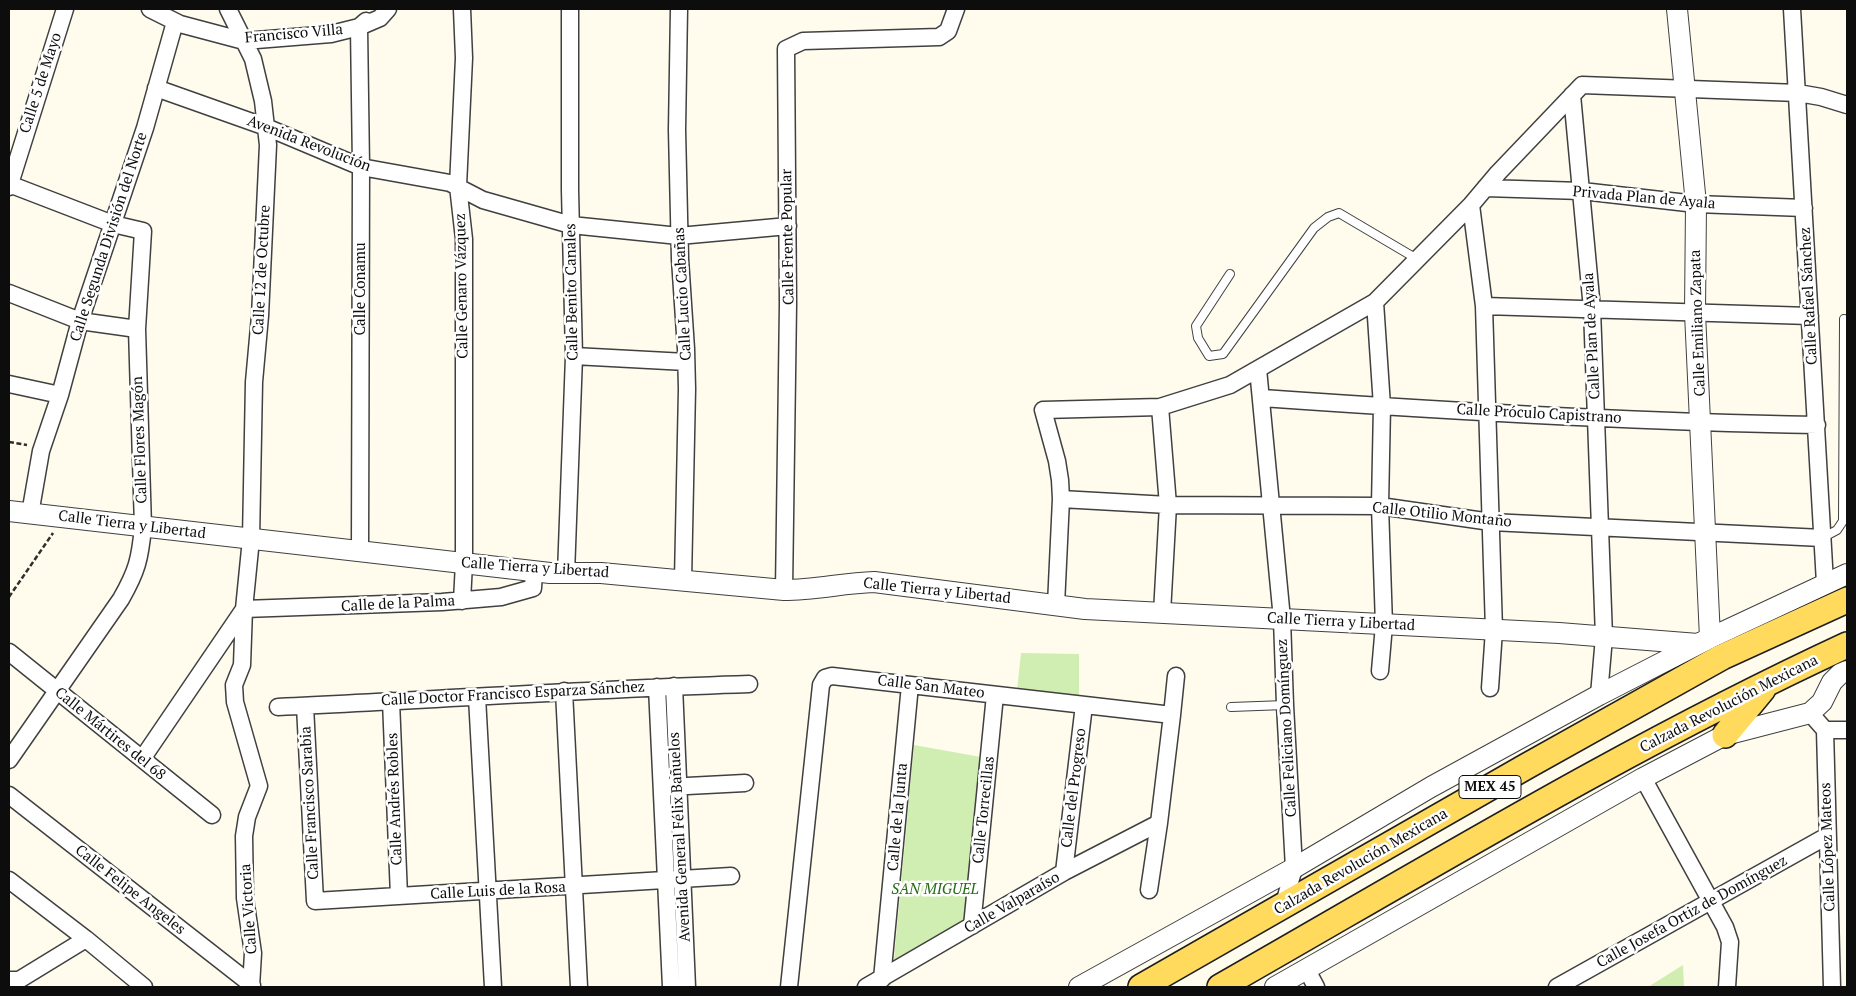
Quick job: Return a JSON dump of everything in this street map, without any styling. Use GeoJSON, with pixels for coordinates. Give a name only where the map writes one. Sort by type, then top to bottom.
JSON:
{"type":"FeatureCollection","features":[{"type":"Feature","properties":{"kind":"main road","name":"Calzada Revolución Mexicana"},"geometry":{"type":"LineString","coordinates":[[1141,987],[1527,766],[1722,657],[1837,597]]}},
{"type":"Feature","properties":{"kind":"main road","name":"Calzada Revolución Mexicana"},"geometry":{"type":"LineString","coordinates":[[1220,987],[1609,764],[1770,681],[1847,645]]}},
{"type":"Feature","properties":{"kind":"main road"},"geometry":{"type":"LineString","coordinates":[[1725,735],[1770,681]]}},
{"type":"Feature","properties":{"kind":"street","name":"Calle 5 de Mayo"},"geometry":{"type":"LineString","coordinates":[[9,185],[65,9]]}},
{"type":"Feature","properties":{"kind":"street","name":"Francisco Villa"},"geometry":{"type":"LineString","coordinates":[[150,9],[175,22],[244,41],[331,34],[359,27],[374,9]]}},
{"type":"Feature","properties":{"kind":"street","name":"Calle 12 de Octubre"},"geometry":{"type":"LineString","coordinates":[[228,9],[253,59],[263,101],[268,145],[260,316],[254,382],[251,539]]}},
{"type":"Feature","properties":{"kind":"street"},"geometry":{"type":"LineString","coordinates":[[359,27],[380,18],[388,9]]}},
{"type":"Feature","properties":{"kind":"street","name":"Calle Genaro Vázquez"},"geometry":{"type":"LineString","coordinates":[[462,9],[464,58],[458,186],[464,239],[464,563],[462,601]]}},
{"type":"Feature","properties":{"kind":"street","name":"Calle Benito Canales"},"geometry":{"type":"LineString","coordinates":[[566,574],[574,356],[570,9]]}},
{"type":"Feature","properties":{"kind":"street","name":"Calle Lucio Cabañas"},"geometry":{"type":"LineString","coordinates":[[679,9],[677,130],[679,236],[686,362],[683,580]]}},
{"type":"Feature","properties":{"kind":"street","name":"Calle Frente Popular"},"geometry":{"type":"LineString","coordinates":[[784,590],[788,304],[786,50],[803,41],[939,37],[948,31],[956,9]]}},
{"type":"Feature","properties":{"kind":"street","name":"Calle Emiliano Zapata"},"geometry":{"type":"LineString","coordinates":[[1678,9],[1696,204],[1695,313],[1706,531],[1704,641]]}},
{"type":"Feature","properties":{"kind":"street","name":"Calle Rafael Sánchez"},"geometry":{"type":"LineString","coordinates":[[1792,9],[1822,538],[1837,597]]}},
{"type":"Feature","properties":{"kind":"street","name":"Calle Segunda División del Norte"},"geometry":{"type":"LineString","coordinates":[[30,514],[41,451],[60,395],[80,322],[156,88],[175,22]]}},
{"type":"Feature","properties":{"kind":"street","name":"Calle Conamu"},"geometry":{"type":"LineString","coordinates":[[359,27],[361,167],[360,552]]}},
{"type":"Feature","properties":{"kind":"street"},"geometry":{"type":"LineString","coordinates":[[1056,605],[1061,499],[1057,461],[1043,410],[1160,407],[1230,385],[1374,302],[1471,205],[1582,85],[1798,93],[1821,96],[1847,105]]}},
{"type":"Feature","properties":{"kind":"street","name":"Avenida Revolución"},"geometry":{"type":"LineString","coordinates":[[156,88],[266,127],[361,167],[450,183],[483,200],[571,225],[679,236],[788,226]]}},
{"type":"Feature","properties":{"kind":"street","name":"Calle Plan de Ayala"},"geometry":{"type":"LineString","coordinates":[[1572,95],[1592,309],[1604,636],[1599,695]]}},
{"type":"Feature","properties":{"kind":"street"},"geometry":{"type":"LineString","coordinates":[[9,185],[113,224]]}},
{"type":"Feature","properties":{"kind":"street","name":"Privada Plan de Ayala"},"geometry":{"type":"LineString","coordinates":[[1485,188],[1582,191],[1696,204],[1804,208]]}},
{"type":"Feature","properties":{"kind":"street"},"geometry":{"type":"LineString","coordinates":[[1471,205],[1484,306],[1494,630],[1490,688]]}},
{"type":"Feature","properties":{"kind":"street","name":"Calle Flores Magón"},"geometry":{"type":"LineString","coordinates":[[9,760],[121,599],[134,575],[140,555],[143,527],[137,329],[143,231],[113,224]]}},
{"type":"Feature","properties":{"kind":"street"},"geometry":{"type":"LineString","coordinates":[[9,293],[80,322],[137,329]]}},
{"type":"Feature","properties":{"kind":"street"},"geometry":{"type":"LineString","coordinates":[[1374,302],[1382,406],[1380,506],[1384,625],[1380,671]]}},
{"type":"Feature","properties":{"kind":"street"},"geometry":{"type":"LineString","coordinates":[[1484,306],[1810,316]]}},
{"type":"Feature","properties":{"kind":"street"},"geometry":{"type":"LineString","coordinates":[[574,356],[686,362]]}},
{"type":"Feature","properties":{"kind":"street","name":"Calle Feliciano Domínguez"},"geometry":{"type":"LineString","coordinates":[[1258,369],[1282,619],[1294,868],[1283,907]]}},
{"type":"Feature","properties":{"kind":"street"},"geometry":{"type":"LineString","coordinates":[[9,384],[60,395]]}},
{"type":"Feature","properties":{"kind":"street","name":"Calle Próculo Capistrano"},"geometry":{"type":"LineString","coordinates":[[1262,398],[1701,423],[1817,425]]}},
{"type":"Feature","properties":{"kind":"street"},"geometry":{"type":"LineString","coordinates":[[1160,407],[1168,505],[1162,613]]}},
{"type":"Feature","properties":{"kind":"street","name":"Calle Otilio Montaño"},"geometry":{"type":"LineString","coordinates":[[1061,499],[1168,505],[1380,506],[1491,522],[1822,538]]}},
{"type":"Feature","properties":{"kind":"street","name":"Calle Tierra y Libertad"},"geometry":{"type":"LineString","coordinates":[[9,511],[566,574],[601,574],[683,580],[784,590],[810,590],[856,582],[874,582],[1085,609],[1704,641]]}},
{"type":"Feature","properties":{"kind":"street","name":"Calle Victoria"},"geometry":{"type":"LineString","coordinates":[[251,539],[244,609],[242,665],[234,685],[234,702],[259,786],[247,817],[244,836],[245,898],[253,953],[252,986]]}},
{"type":"Feature","properties":{"kind":"street","name":"Calle de la Palma"},"geometry":{"type":"LineString","coordinates":[[244,609],[462,601],[501,597],[533,588],[534,571]]}},
{"type":"Feature","properties":{"kind":"street"},"geometry":{"type":"LineString","coordinates":[[1079,987],[1294,868],[1431,787],[1599,695],[1704,641],[1837,597],[1847,574]]}},
{"type":"Feature","properties":{"kind":"street"},"geometry":{"type":"LineString","coordinates":[[142,759],[244,609]]}},
{"type":"Feature","properties":{"kind":"street","name":"Calle Mártires del 68"},"geometry":{"type":"LineString","coordinates":[[9,652],[212,815]]}},
{"type":"Feature","properties":{"kind":"street"},"geometry":{"type":"LineString","coordinates":[[1275,987],[1311,978],[1643,778],[1725,735],[1810,713],[1822,702],[1832,682],[1840,674],[1847,671]]}},
{"type":"Feature","properties":{"kind":"street","name":"Calle San Mateo"},"geometry":{"type":"LineString","coordinates":[[789,987],[821,685],[825,678],[832,676],[1172,715]]}},
{"type":"Feature","properties":{"kind":"street"},"geometry":{"type":"LineString","coordinates":[[1149,890],[1159,823],[1176,676]]}},
{"type":"Feature","properties":{"kind":"street","name":"Calle Doctor Francisco Esparza Sánchez"},"geometry":{"type":"LineString","coordinates":[[278,707],[478,697],[564,690],[748,684]]}},
{"type":"Feature","properties":{"kind":"street","name":"Calle de la Junta"},"geometry":{"type":"LineString","coordinates":[[882,979],[910,685]]}},
{"type":"Feature","properties":{"kind":"street","name":"Avenida General Félix Bañuelos"},"geometry":{"type":"LineString","coordinates":[[669,787],[674,686]]}},
{"type":"Feature","properties":{"kind":"street","name":"Avenida General Félix Bañuelos"},"geometry":{"type":"LineString","coordinates":[[657,687],[669,787],[675,880],[687,987]]}},
{"type":"Feature","properties":{"kind":"street"},"geometry":{"type":"LineString","coordinates":[[564,690],[579,987]]}},
{"type":"Feature","properties":{"kind":"street","name":"Calle Torrecillas"},"geometry":{"type":"LineString","coordinates":[[972,926],[995,695]]}},
{"type":"Feature","properties":{"kind":"street"},"geometry":{"type":"LineString","coordinates":[[478,697],[493,987]]}},
{"type":"Feature","properties":{"kind":"street","name":"Calle Andrés Robles"},"geometry":{"type":"LineString","coordinates":[[391,701],[399,896]]}},
{"type":"Feature","properties":{"kind":"street","name":"Calle del Progreso"},"geometry":{"type":"LineString","coordinates":[[1064,872],[1084,705]]}},
{"type":"Feature","properties":{"kind":"street","name":"Calle Francisco Sarabia"},"geometry":{"type":"LineString","coordinates":[[305,706],[314,901]]}},
{"type":"Feature","properties":{"kind":"street"},"geometry":{"type":"LineString","coordinates":[[1810,713],[1825,730],[1847,730]]}},
{"type":"Feature","properties":{"kind":"street","name":"Calle López Mateos"},"geometry":{"type":"LineString","coordinates":[[1825,730],[1832,987]]}},
{"type":"Feature","properties":{"kind":"street"},"geometry":{"type":"LineString","coordinates":[[1643,778],[1725,927],[1730,942],[1727,987]]}},
{"type":"Feature","properties":{"kind":"street"},"geometry":{"type":"LineString","coordinates":[[669,787],[745,782]]}},
{"type":"Feature","properties":{"kind":"street","name":"Calle Felipe Angeles"},"geometry":{"type":"LineString","coordinates":[[9,795],[252,986]]}},
{"type":"Feature","properties":{"kind":"street","name":"Calle Valparaíso"},"geometry":{"type":"LineString","coordinates":[[866,987],[1064,872],[1159,823]]}},
{"type":"Feature","properties":{"kind":"street","name":"Calle Josefa Ortiz de Domínguez"},"geometry":{"type":"LineString","coordinates":[[1557,987],[1827,836]]}},
{"type":"Feature","properties":{"kind":"street","name":"Calle Luis de la Rosa"},"geometry":{"type":"LineString","coordinates":[[314,901],[731,876]]}},
{"type":"Feature","properties":{"kind":"street"},"geometry":{"type":"LineString","coordinates":[[9,880],[86,939],[144,987]]}},
{"type":"Feature","properties":{"kind":"street","name":"Avenida General Félix Bañuelos"},"geometry":{"type":"LineString","coordinates":[[671,987],[675,880]]}},
{"type":"Feature","properties":{"kind":"street"},"geometry":{"type":"LineString","coordinates":[[9,980],[19,980],[86,939]]}},
{"type":"Feature","properties":{"kind":"lane"},"geometry":{"type":"LineString","coordinates":[[1230,274],[1196,326],[1198,338],[1209,356],[1223,354],[1314,228],[1328,217],[1339,213],[1417,259]]}},
{"type":"Feature","properties":{"kind":"lane"},"geometry":{"type":"LineString","coordinates":[[1822,538],[1837,530],[1843,521],[1844,319]]}},
{"type":"Feature","properties":{"kind":"lane"},"geometry":{"type":"LineString","coordinates":[[1231,707],[1285,705]]}},
{"type":"Feature","properties":{"kind":"path"},"geometry":{"type":"LineString","coordinates":[[9,442],[30,446],[41,451]]}},
{"type":"Feature","properties":{"kind":"path"},"geometry":{"type":"LineString","coordinates":[[9,597],[64,518]]}},
{"type":"Feature","properties":{"kind":"green space"},"geometry":{"type":"Polygon","coordinates":[[[1021,653],[1079,654],[1079,700],[1017,690],[1021,653]]]}},
{"type":"Feature","properties":{"kind":"green space","name":"SAN MIGUEL"},"geometry":{"type":"Polygon","coordinates":[[[914,745],[981,757],[966,925],[894,960],[914,745]]]}},
{"type":"Feature","properties":{"kind":"green space"},"geometry":{"type":"Polygon","coordinates":[[[1683,965],[1684,987],[1648,987],[1683,965]]]}}]}
